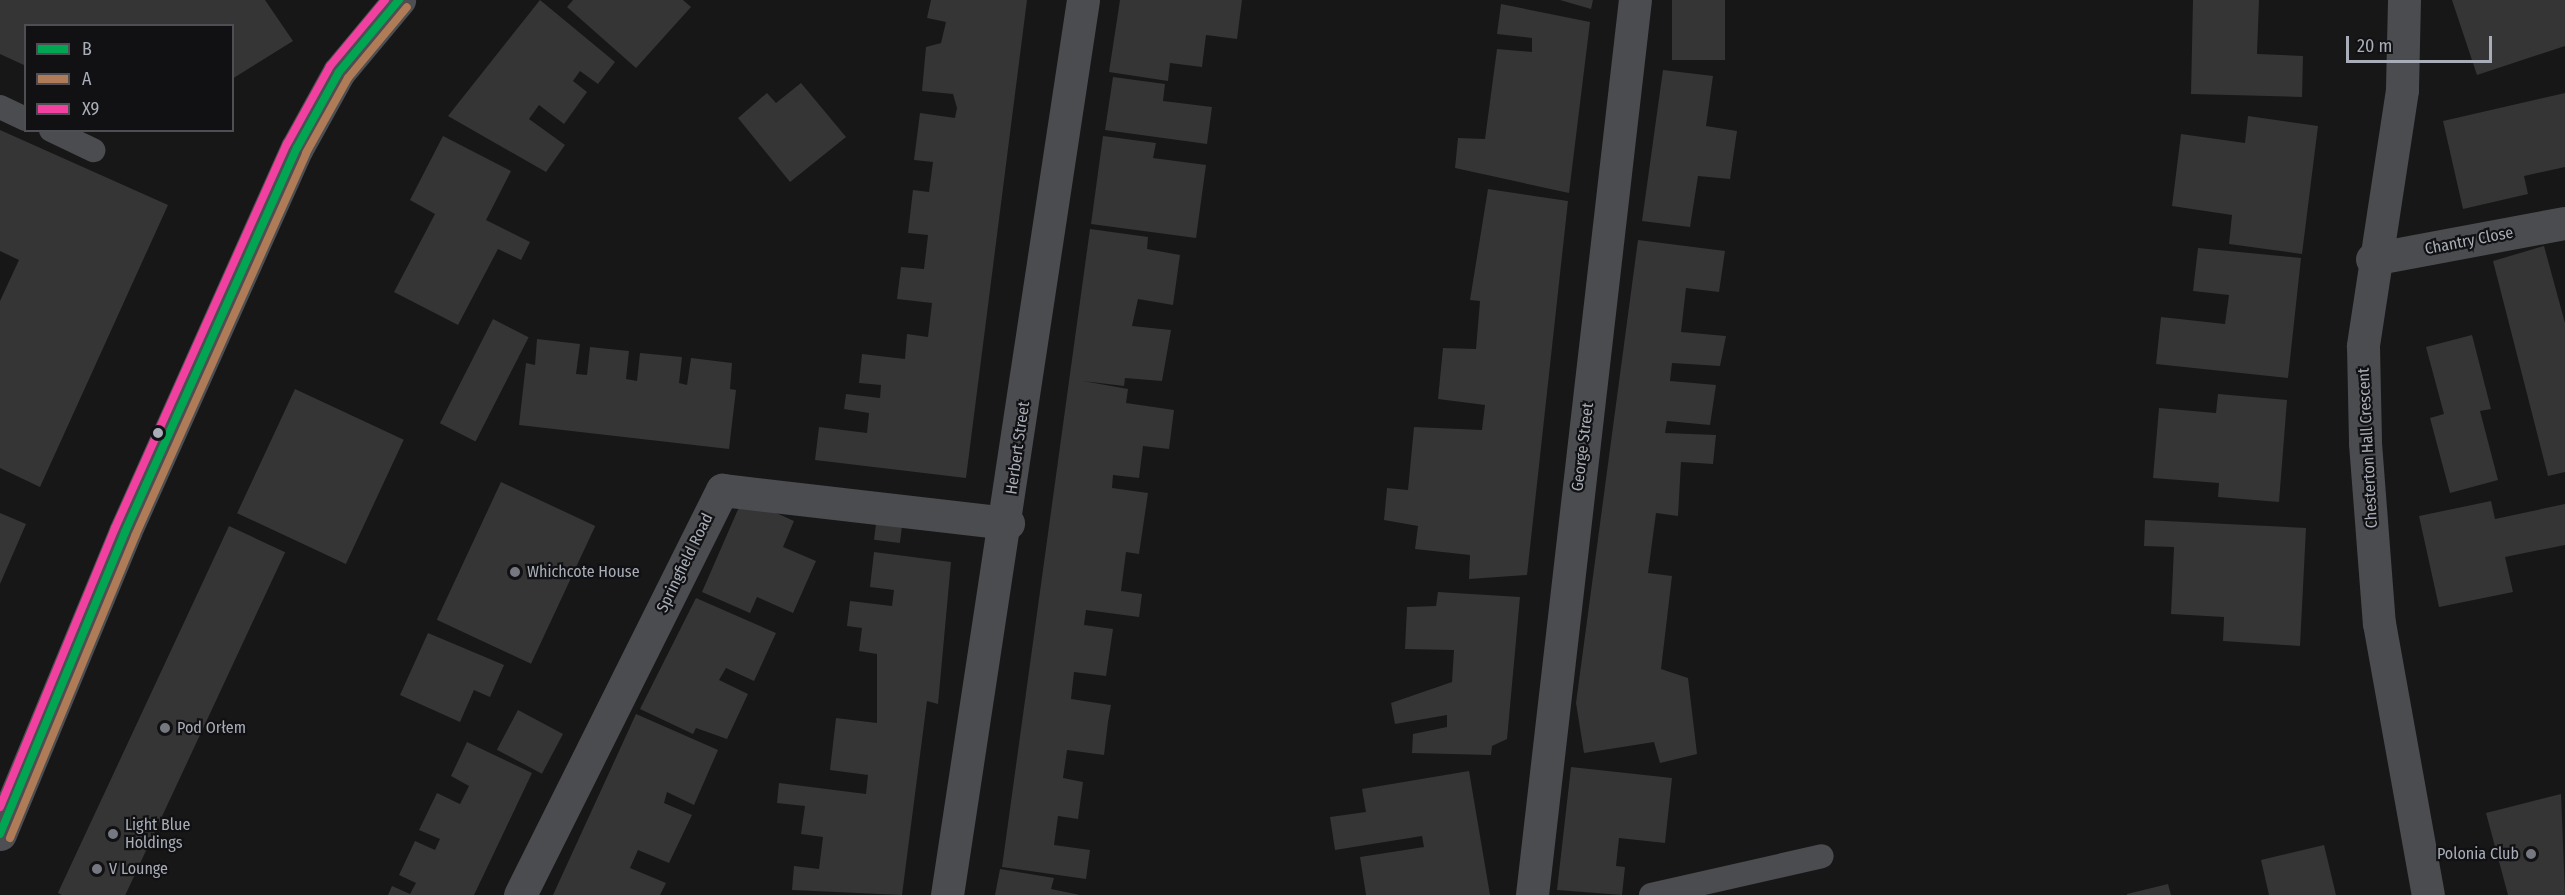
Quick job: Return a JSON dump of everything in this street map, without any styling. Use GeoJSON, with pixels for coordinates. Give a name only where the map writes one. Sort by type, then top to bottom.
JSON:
{"type":"FeatureCollection","features":[{"type":"Feature","properties":{"kind":"main road"},"geometry":{"type":"LineString","coordinates":[[0,834],[125,532],[297,148],[339,72],[399,0]]}},
{"type":"Feature","properties":{"kind":"street","name":"Herbert Street"},"geometry":{"type":"LineString","coordinates":[[947,895],[1008,523],[1083,0]]}},
{"type":"Feature","properties":{"kind":"street","name":"George Street"},"geometry":{"type":"LineString","coordinates":[[1532,895],[1635,0]]}},
{"type":"Feature","properties":{"kind":"street","name":"Chesterton Hall Crescent"},"geometry":{"type":"LineString","coordinates":[[2404,0],[2402,90],[2372,259],[2363,346],[2379,623],[2428,895]]}},
{"type":"Feature","properties":{"kind":"street","name":"Chantry Close"},"geometry":{"type":"LineString","coordinates":[[2372,259],[2565,223]]}},
{"type":"Feature","properties":{"kind":"street","name":"Springfield Road"},"geometry":{"type":"LineString","coordinates":[[520,895],[722,490],[1008,523]]}},
{"type":"Feature","properties":{"kind":"lane"},"geometry":{"type":"LineString","coordinates":[[0,107],[24,118]]}},
{"type":"Feature","properties":{"kind":"lane"},"geometry":{"type":"LineString","coordinates":[[55,132],[93,150]]}},
{"type":"Feature","properties":{"kind":"lane"},"geometry":{"type":"LineString","coordinates":[[1651,895],[1822,856]]}},
{"type":"Feature","properties":{"kind":"building"},"geometry":{"type":"Polygon","coordinates":[[[0,0],[265,0],[293,41],[234,78],[234,24],[24,24],[24,65],[0,54],[0,0]]]}},
{"type":"Feature","properties":{"kind":"building"},"geometry":{"type":"Polygon","coordinates":[[[540,0],[615,62],[598,84],[580,71],[573,81],[587,92],[564,124],[539,105],[529,119],[565,145],[546,172],[448,116],[540,0]]]}},
{"type":"Feature","properties":{"kind":"building"},"geometry":{"type":"Polygon","coordinates":[[[573,0],[683,0],[691,7],[636,68],[567,7],[573,0]]]}},
{"type":"Feature","properties":{"kind":"building"},"geometry":{"type":"Polygon","coordinates":[[[931,0],[1027,0],[966,478],[815,460],[819,427],[867,433],[869,413],[844,409],[846,394],[880,398],[881,385],[859,383],[862,354],[905,359],[907,334],[928,337],[932,303],[897,299],[901,267],[924,269],[928,235],[908,233],[913,190],[929,192],[933,162],[914,160],[920,113],[955,118],[957,108],[953,94],[922,91],[926,47],[941,43],[946,22],[927,18],[931,0]]]}},
{"type":"Feature","properties":{"kind":"building"},"geometry":{"type":"Polygon","coordinates":[[[1120,0],[1242,0],[1237,39],[1206,35],[1202,67],[1170,63],[1168,81],[1109,72],[1120,0]]]}},
{"type":"Feature","properties":{"kind":"building"},"geometry":{"type":"Polygon","coordinates":[[[1560,0],[1593,0],[1591,9],[1560,0]]]}},
{"type":"Feature","properties":{"kind":"building"},"geometry":{"type":"Polygon","coordinates":[[[1672,0],[1725,0],[1725,60],[1672,60],[1672,0]]]}},
{"type":"Feature","properties":{"kind":"building"},"geometry":{"type":"Polygon","coordinates":[[[2193,0],[2259,0],[2257,54],[2303,56],[2302,97],[2191,94],[2193,0]]]}},
{"type":"Feature","properties":{"kind":"building"},"geometry":{"type":"Polygon","coordinates":[[[2452,0],[2565,0],[2565,46],[2477,75],[2452,0]]]}},
{"type":"Feature","properties":{"kind":"building"},"geometry":{"type":"Polygon","coordinates":[[[1501,4],[1590,22],[1569,193],[1455,168],[1458,138],[1485,139],[1497,49],[1532,52],[1532,38],[1497,34],[1501,4]]]}},
{"type":"Feature","properties":{"kind":"building"},"geometry":{"type":"Polygon","coordinates":[[[1663,70],[1713,76],[1706,126],[1737,131],[1730,179],[1698,176],[1690,227],[1642,221],[1663,70]]]}},
{"type":"Feature","properties":{"kind":"building"},"geometry":{"type":"Polygon","coordinates":[[[1113,77],[1165,84],[1163,101],[1212,107],[1207,144],[1105,130],[1113,77]]]}},
{"type":"Feature","properties":{"kind":"building"},"geometry":{"type":"Polygon","coordinates":[[[801,83],[846,137],[790,182],[738,118],[767,93],[776,103],[801,83]]]}},
{"type":"Feature","properties":{"kind":"building"},"geometry":{"type":"Polygon","coordinates":[[[2565,93],[2565,167],[2524,176],[2528,194],[2463,209],[2443,121],[2565,93]]]}},
{"type":"Feature","properties":{"kind":"building"},"geometry":{"type":"Polygon","coordinates":[[[2248,116],[2318,126],[2302,254],[2229,244],[2232,215],[2172,206],[2181,134],[2245,143],[2248,116]]]}},
{"type":"Feature","properties":{"kind":"building"},"geometry":{"type":"Polygon","coordinates":[[[0,130],[168,205],[40,487],[0,468],[0,301],[19,260],[0,251],[0,130]]]}},
{"type":"Feature","properties":{"kind":"building"},"geometry":{"type":"Polygon","coordinates":[[[443,136],[511,171],[486,220],[530,242],[521,260],[498,249],[458,325],[394,292],[435,214],[410,200],[443,136]]]}},
{"type":"Feature","properties":{"kind":"building"},"geometry":{"type":"Polygon","coordinates":[[[1103,136],[1156,143],[1153,158],[1206,165],[1196,238],[1091,224],[1103,136]]]}},
{"type":"Feature","properties":{"kind":"building"},"geometry":{"type":"Polygon","coordinates":[[[1488,189],[1568,201],[1527,575],[1469,579],[1470,555],[1415,549],[1418,526],[1384,520],[1387,488],[1408,490],[1414,427],[1482,430],[1485,405],[1438,399],[1443,348],[1476,349],[1480,301],[1470,300],[1488,189]]]}},
{"type":"Feature","properties":{"kind":"building"},"geometry":{"type":"Polygon","coordinates":[[[1090,229],[1148,237],[1147,249],[1180,255],[1173,305],[1138,299],[1132,326],[1171,330],[1162,381],[1125,378],[1124,386],[1083,381],[1128,389],[1126,403],[1174,410],[1169,449],[1143,446],[1139,478],[1113,475],[1112,488],[1148,493],[1139,554],[1126,552],[1121,591],[1142,594],[1139,617],[1086,610],[1084,625],[1113,629],[1106,676],[1074,672],[1071,699],[1111,705],[1104,755],[1067,750],[1063,778],[1083,782],[1078,819],[1058,816],[1054,845],[1090,850],[1086,879],[1002,867],[1090,229]]]}},
{"type":"Feature","properties":{"kind":"building"},"geometry":{"type":"Polygon","coordinates":[[[1638,240],[1725,251],[1719,292],[1686,288],[1681,332],[1726,336],[1720,366],[1672,363],[1670,381],[1716,385],[1710,425],[1667,421],[1665,433],[1716,435],[1713,464],[1681,462],[1678,516],[1656,513],[1648,573],[1672,576],[1661,669],[1688,678],[1697,754],[1660,763],[1654,742],[1584,753],[1576,703],[1638,240]]]}},
{"type":"Feature","properties":{"kind":"building"},"geometry":{"type":"Polygon","coordinates":[[[2544,246],[2565,323],[2565,472],[2548,476],[2493,261],[2544,246]]]}},
{"type":"Feature","properties":{"kind":"building"},"geometry":{"type":"Polygon","coordinates":[[[2198,248],[2301,258],[2288,378],[2156,364],[2161,317],[2225,324],[2229,295],[2193,291],[2198,248]]]}},
{"type":"Feature","properties":{"kind":"building"},"geometry":{"type":"Polygon","coordinates":[[[493,319],[529,337],[476,441],[440,423],[493,319]]]}},
{"type":"Feature","properties":{"kind":"building"},"geometry":{"type":"Polygon","coordinates":[[[2472,335],[2491,409],[2480,411],[2498,480],[2450,493],[2430,418],[2444,414],[2426,347],[2472,335]]]}},
{"type":"Feature","properties":{"kind":"building"},"geometry":{"type":"Polygon","coordinates":[[[537,339],[580,344],[576,374],[587,375],[590,347],[629,351],[626,379],[637,381],[640,353],[682,357],[679,383],[687,385],[691,358],[732,363],[730,389],[736,390],[729,449],[519,425],[526,363],[535,365],[537,339]]]}},
{"type":"Feature","properties":{"kind":"building"},"geometry":{"type":"Polygon","coordinates":[[[295,389],[404,440],[346,564],[237,513],[295,389]]]}},
{"type":"Feature","properties":{"kind":"building"},"geometry":{"type":"Polygon","coordinates":[[[2218,394],[2287,400],[2279,502],[2218,497],[2219,483],[2153,478],[2159,408],[2216,413],[2218,394]]]}},
{"type":"Feature","properties":{"kind":"building","name":"Whichcote House"},"geometry":{"type":"Polygon","coordinates":[[[501,482],[595,526],[531,664],[437,620],[501,482]]]}},
{"type":"Feature","properties":{"kind":"building"},"geometry":{"type":"Polygon","coordinates":[[[743,498],[794,521],[783,547],[816,561],[793,613],[757,597],[750,613],[702,592],[743,498]]]}},
{"type":"Feature","properties":{"kind":"building"},"geometry":{"type":"Polygon","coordinates":[[[2491,501],[2495,519],[2565,504],[2565,545],[2505,557],[2513,592],[2439,607],[2419,516],[2491,501]]]}},
{"type":"Feature","properties":{"kind":"building"},"geometry":{"type":"Polygon","coordinates":[[[0,513],[26,524],[0,584],[0,513]]]}},
{"type":"Feature","properties":{"kind":"building"},"geometry":{"type":"Polygon","coordinates":[[[877,516],[903,519],[900,543],[874,540],[877,516]]]}},
{"type":"Feature","properties":{"kind":"building"},"geometry":{"type":"Polygon","coordinates":[[[2145,520],[2306,528],[2300,646],[2223,641],[2224,617],[2171,614],[2174,547],[2144,546],[2145,520]]]}},
{"type":"Feature","properties":{"kind":"building"},"geometry":{"type":"Polygon","coordinates":[[[229,526],[285,552],[125,895],[62,895],[58,893],[229,526]]]}},
{"type":"Feature","properties":{"kind":"building"},"geometry":{"type":"Polygon","coordinates":[[[874,552],[951,562],[938,704],[927,701],[902,895],[792,890],[794,866],[819,869],[823,837],[801,834],[805,806],[777,803],[779,783],[866,794],[868,775],[830,770],[836,718],[877,723],[877,654],[859,651],[862,628],[847,626],[850,601],[892,606],[894,590],[870,587],[874,552]]]}},
{"type":"Feature","properties":{"kind":"building"},"geometry":{"type":"Polygon","coordinates":[[[1438,592],[1520,597],[1507,739],[1492,746],[1491,755],[1412,753],[1413,734],[1447,727],[1447,715],[1395,724],[1391,703],[1452,682],[1454,650],[1405,649],[1407,607],[1436,606],[1438,592]]]}},
{"type":"Feature","properties":{"kind":"building"},"geometry":{"type":"Polygon","coordinates":[[[696,598],[776,633],[754,681],[726,668],[719,680],[748,694],[727,739],[696,728],[693,734],[640,709],[696,598]]]}},
{"type":"Feature","properties":{"kind":"building"},"geometry":{"type":"Polygon","coordinates":[[[428,633],[504,665],[490,697],[474,690],[460,722],[400,695],[428,633]]]}},
{"type":"Feature","properties":{"kind":"building"},"geometry":{"type":"Polygon","coordinates":[[[518,710],[563,734],[542,774],[497,750],[518,710]]]}},
{"type":"Feature","properties":{"kind":"building"},"geometry":{"type":"Polygon","coordinates":[[[636,714],[718,750],[694,805],[667,792],[664,803],[692,815],[669,863],[638,850],[630,868],[666,883],[660,895],[553,895],[636,714]]]}},
{"type":"Feature","properties":{"kind":"building"},"geometry":{"type":"Polygon","coordinates":[[[467,742],[532,773],[474,895],[388,895],[392,886],[410,894],[416,883],[399,875],[415,841],[435,850],[440,839],[419,830],[437,793],[460,804],[469,786],[451,776],[467,742]]]}},
{"type":"Feature","properties":{"kind":"building"},"geometry":{"type":"Polygon","coordinates":[[[1571,767],[1672,778],[1665,843],[1619,838],[1616,866],[1625,867],[1622,895],[1557,890],[1571,767]]]}},
{"type":"Feature","properties":{"kind":"building"},"geometry":{"type":"Polygon","coordinates":[[[1469,771],[1490,895],[1366,895],[1360,857],[1424,847],[1422,836],[1335,850],[1330,817],[1366,812],[1362,789],[1469,771]]]}},
{"type":"Feature","properties":{"kind":"building","name":"Polonia Club"},"geometry":{"type":"Polygon","coordinates":[[[2561,794],[2565,895],[2508,895],[2486,813],[2561,794]]]}},
{"type":"Feature","properties":{"kind":"building"},"geometry":{"type":"Polygon","coordinates":[[[2324,845],[2336,895],[2269,895],[2261,860],[2324,845]]]}},
{"type":"Feature","properties":{"kind":"building"},"geometry":{"type":"Polygon","coordinates":[[[1000,869],[1054,878],[1051,889],[1080,895],[995,895],[1000,869]]]}},
{"type":"Feature","properties":{"kind":"building"},"geometry":{"type":"Polygon","coordinates":[[[2168,884],[2171,895],[2127,895],[2127,894],[2168,884]]]}},
{"type":"Feature","properties":{"kind":"transit line","name":"X9"},"geometry":{"type":"LineString","coordinates":[[0,807],[115,528],[287,144],[330,66],[385,0]]}},
{"type":"Feature","properties":{"kind":"transit line","name":"B"},"geometry":{"type":"LineString","coordinates":[[0,834],[125,532],[297,148],[339,72],[399,0]]}},
{"type":"Feature","properties":{"kind":"transit line","name":"A"},"geometry":{"type":"LineString","coordinates":[[10,838],[135,536],[306,153],[348,78],[407,7]]}},
{"type":"Feature","properties":{"kind":"place","name":"Whichcote House"},"geometry":{"type":"Point","coordinates":[515,572]}},
{"type":"Feature","properties":{"kind":"place","name":"Pod Orłem"},"geometry":{"type":"Point","coordinates":[165,728]}},
{"type":"Feature","properties":{"kind":"place","name":"Light Blue Holdings"},"geometry":{"type":"Point","coordinates":[113,834]}},
{"type":"Feature","properties":{"kind":"place","name":"Polonia Club"},"geometry":{"type":"Point","coordinates":[2531,854]}},
{"type":"Feature","properties":{"kind":"place","name":"V Lounge"},"geometry":{"type":"Point","coordinates":[97,869]}}]}
